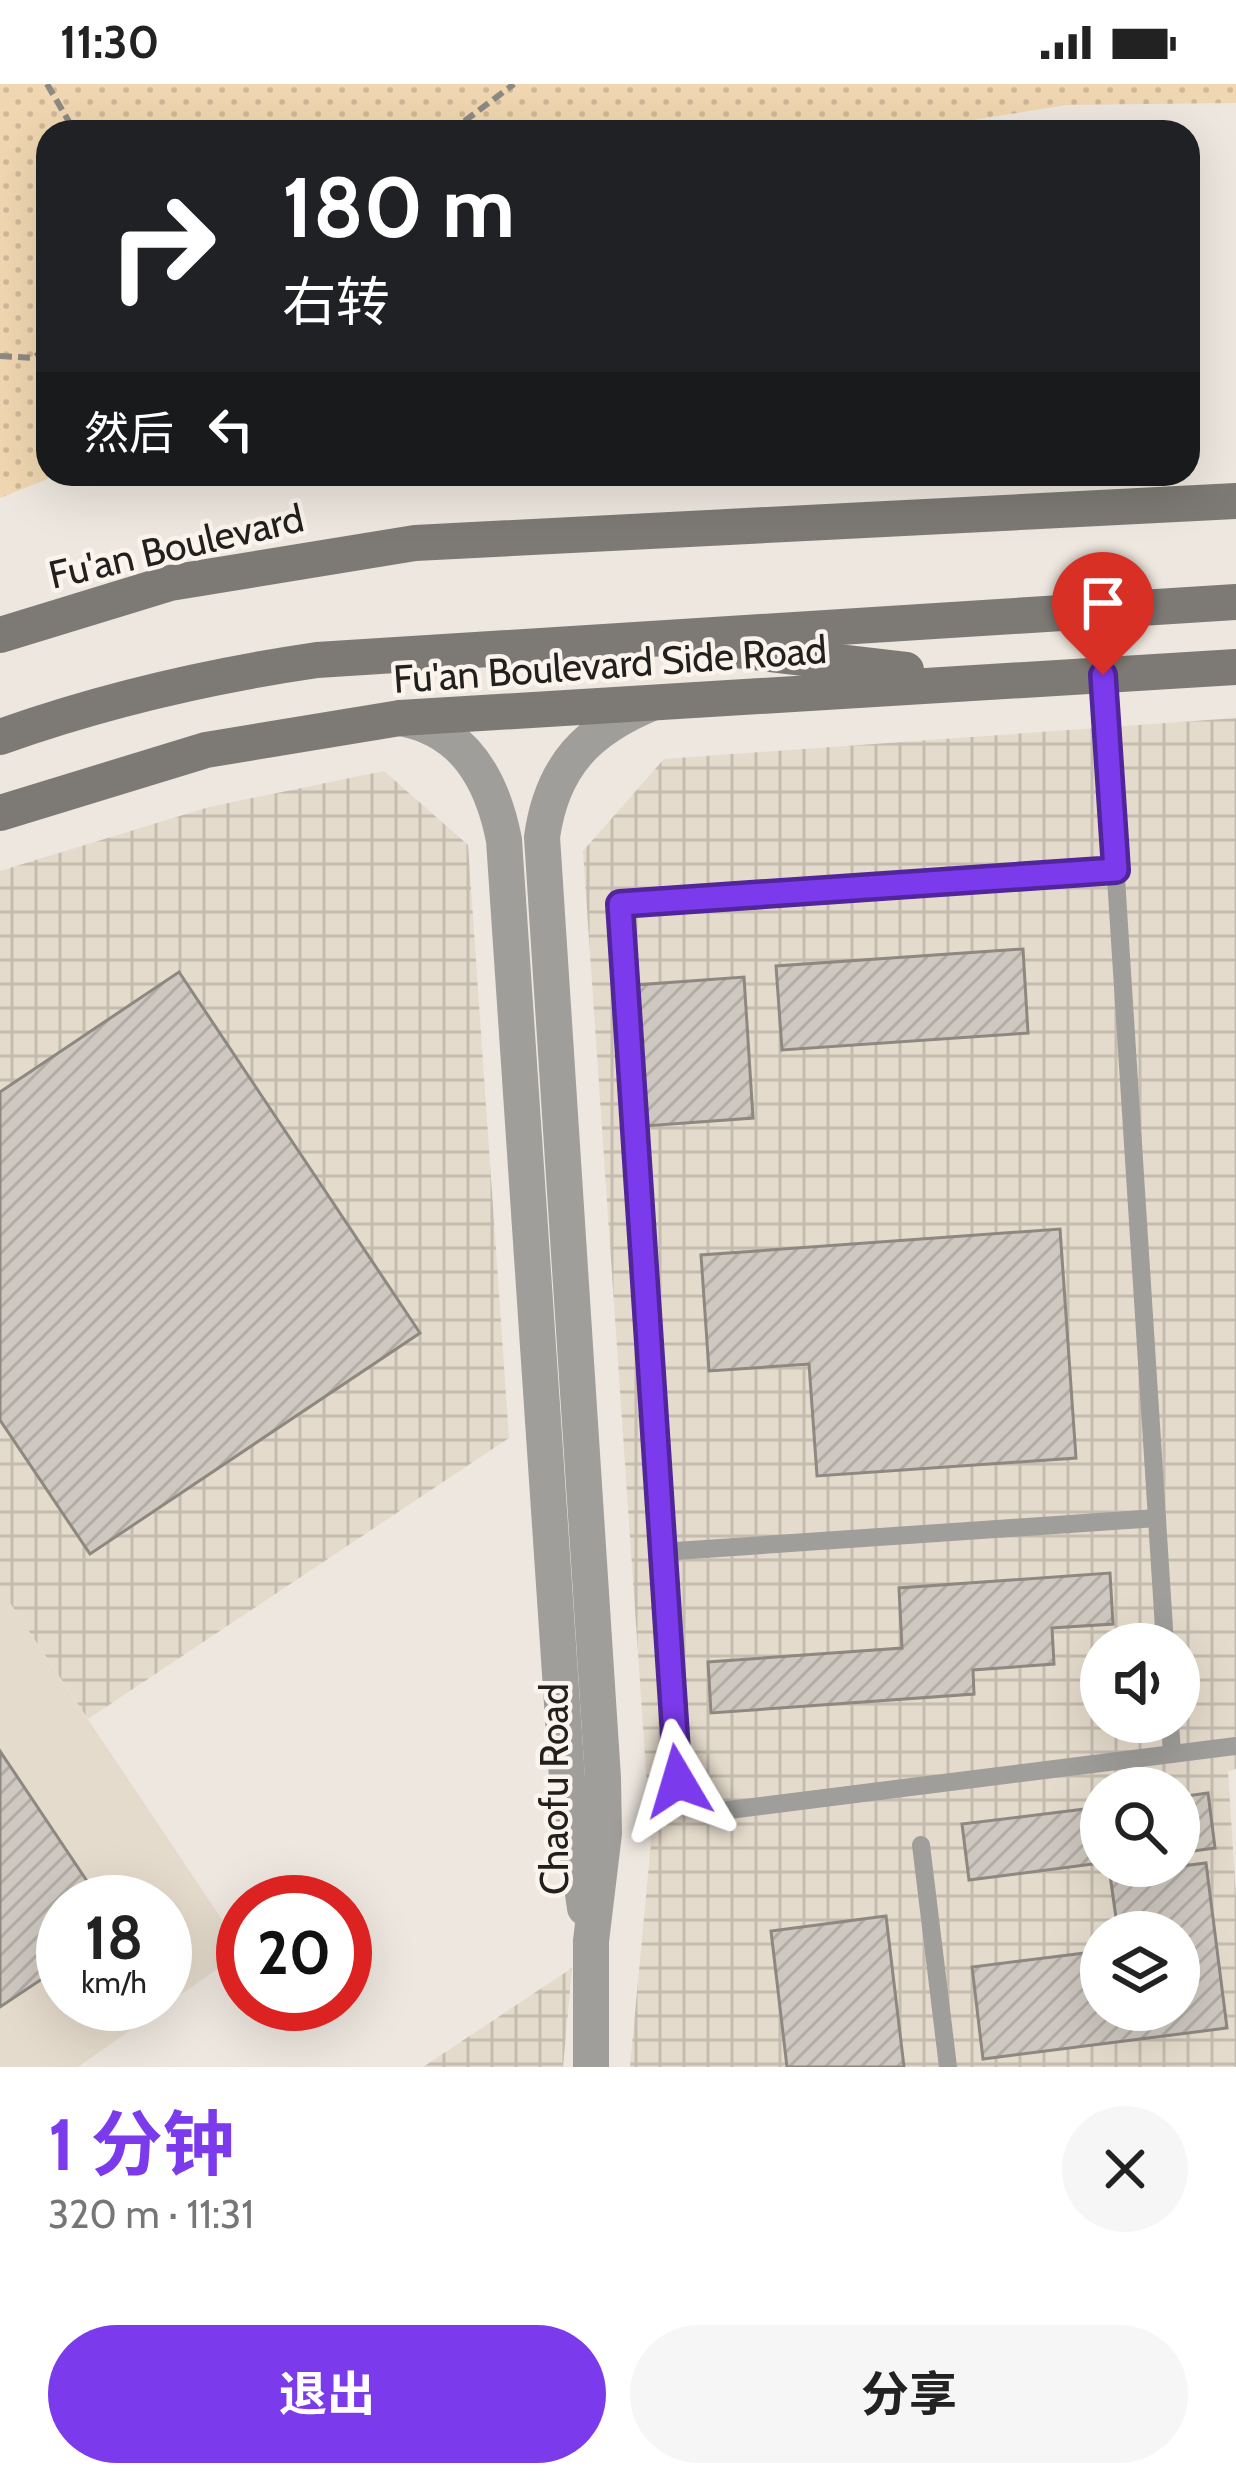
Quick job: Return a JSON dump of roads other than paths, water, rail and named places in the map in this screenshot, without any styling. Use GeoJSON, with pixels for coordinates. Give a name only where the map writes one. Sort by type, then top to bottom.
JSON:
{"type":"FeatureCollection","features":[{"type":"Feature","properties":{"kind":"main road","name":"Fu'an Boulevard"},"geometry":{"type":"LineString","coordinates":[[0,635],[170,584],[416,543],[1236,501]]}},
{"type":"Feature","properties":{"kind":"main road"},"geometry":{"type":"LineString","coordinates":[[0,737],[221,674],[416,650],[1236,602]]}},
{"type":"Feature","properties":{"kind":"main road"},"geometry":{"type":"LineString","coordinates":[[629,638],[998,681]]}},
{"type":"Feature","properties":{"kind":"main road","name":"Fu'an Boulevard Side Road"},"geometry":{"type":"LineString","coordinates":[[0,813],[206,750],[400,718],[1236,667]]}},
{"type":"Feature","properties":{"kind":"street","name":"Chaofu Road"},"geometry":{"type":"LineString","coordinates":[[591,1941],[603,1850],[603,1778],[542,837],[547,803],[560,771],[581,743],[614,719],[656,701]]}},
{"type":"Feature","properties":{"kind":"street","name":"Chaofu Road"},"geometry":{"type":"LineString","coordinates":[[400,718],[426,722],[467,753],[486,779],[504,840],[567,1778],[591,1941]]}},
{"type":"Feature","properties":{"kind":"street"},"geometry":{"type":"LineString","coordinates":[[591,1941],[591,2067]]}},
{"type":"Feature","properties":{"kind":"lane"},"geometry":{"type":"LineString","coordinates":[[1103,675],[1164,1623]]}},
{"type":"Feature","properties":{"kind":"lane"},"geometry":{"type":"LineString","coordinates":[[1116,870],[620,904],[674,1768],[686,1793],[708,1809],[1236,1746]]}},
{"type":"Feature","properties":{"kind":"lane"},"geometry":{"type":"LineString","coordinates":[[661,1552],[1157,1518]]}},
{"type":"Feature","properties":{"kind":"lane"},"geometry":{"type":"LineString","coordinates":[[1171,1743],[1172,1754]]}},
{"type":"Feature","properties":{"kind":"lane"},"geometry":{"type":"LineString","coordinates":[[921,1844],[949,2067]]}}]}
